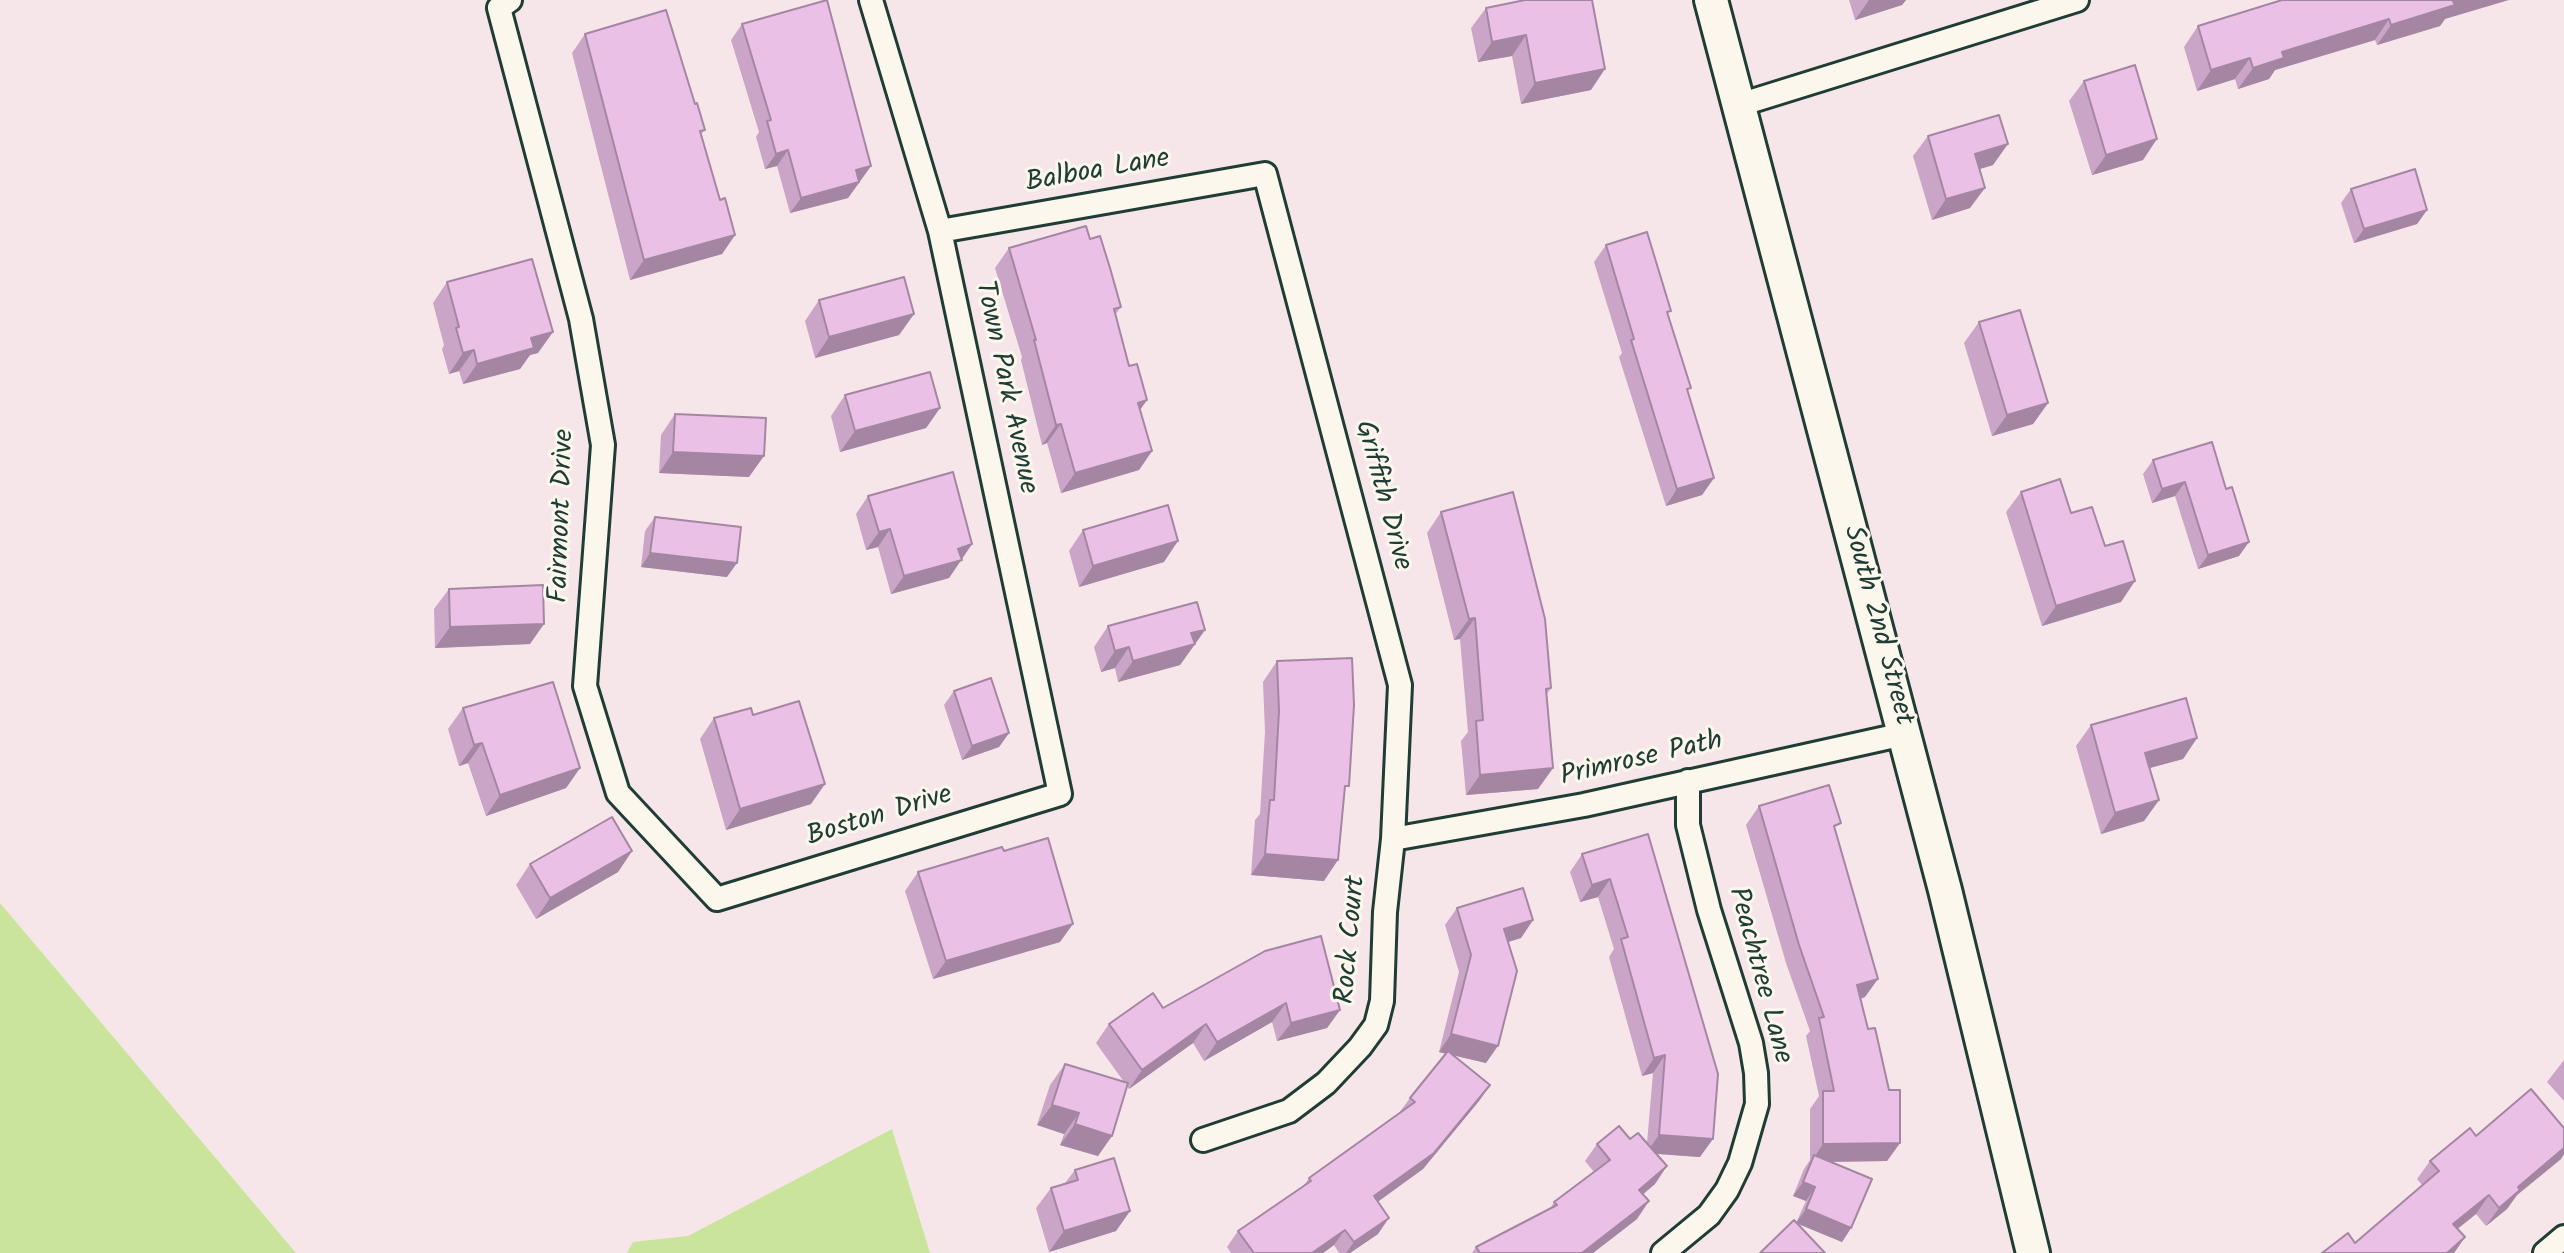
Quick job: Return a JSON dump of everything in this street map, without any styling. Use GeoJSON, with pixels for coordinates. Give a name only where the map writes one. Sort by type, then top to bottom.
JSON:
{"type":"FeatureCollection","features":[{"type":"Feature","properties":{"kind":"main road","name":"South 2nd Street"},"geometry":{"type":"LineString","coordinates":[[1711,0],[1945,890],[2033,1253]]}},
{"type":"Feature","properties":{"kind":"street","name":"Town Park Avenue"},"geometry":{"type":"LineString","coordinates":[[871,0],[940,231],[1060,794]]}},
{"type":"Feature","properties":{"kind":"street"},"geometry":{"type":"LineString","coordinates":[[1739,105],[2077,0]]}},
{"type":"Feature","properties":{"kind":"street","name":"Fairmont Drive"},"geometry":{"type":"LineString","coordinates":[[504,4],[581,319],[603,445],[585,686],[618,793],[717,899]]}},
{"type":"Feature","properties":{"kind":"street","name":"Balboa Lane"},"geometry":{"type":"LineString","coordinates":[[940,231],[1265,174]]}},
{"type":"Feature","properties":{"kind":"street","name":"Griffith Drive"},"geometry":{"type":"LineString","coordinates":[[1265,174],[1400,685],[1393,839]]}},
{"type":"Feature","properties":{"kind":"street","name":"Primrose Path"},"geometry":{"type":"LineString","coordinates":[[1393,839],[1584,805],[1904,734]]}},
{"type":"Feature","properties":{"kind":"street","name":"Peachtree Lane"},"geometry":{"type":"LineString","coordinates":[[1663,1253],[1709,1215],[1727,1190],[1740,1163],[1757,1104],[1751,1043],[1709,910],[1688,825],[1688,781]]}},
{"type":"Feature","properties":{"kind":"street","name":"Boston Drive"},"geometry":{"type":"LineString","coordinates":[[717,899],[1060,794]]}},
{"type":"Feature","properties":{"kind":"street","name":"Rock Court"},"geometry":{"type":"LineString","coordinates":[[1203,1140],[1289,1111],[1326,1083],[1376,1025],[1382,1001],[1385,912],[1393,839]]}},
{"type":"Feature","properties":{"kind":"street"},"geometry":{"type":"LineString","coordinates":[[2545,1253],[2564,1237]]}},
{"type":"Feature","properties":{"kind":"green space"},"geometry":{"type":"Polygon","coordinates":[[[0,903],[296,1253],[0,1253],[0,903]]]}},
{"type":"Feature","properties":{"kind":"green space"},"geometry":{"type":"Polygon","coordinates":[[[892,1129],[930,1253],[627,1253],[633,1242],[688,1236],[892,1129]]]}},
{"type":"Feature","properties":{"kind":"building"},"geometry":{"type":"Polygon","coordinates":[[[827,0],[871,166],[856,170],[859,182],[801,198],[788,150],[776,154],[767,121],[771,120],[742,24],[827,0]]]}},
{"type":"Feature","properties":{"kind":"building"},"geometry":{"type":"Polygon","coordinates":[[[1525,0],[1592,0],[1605,69],[1535,83],[1526,35],[1492,42],[1486,8],[1525,0]]]}},
{"type":"Feature","properties":{"kind":"building"},"geometry":{"type":"Polygon","coordinates":[[[2282,0],[2455,0],[2455,5],[2391,25],[2389,19],[2282,52],[2284,58],[2253,68],[2250,58],[2211,70],[2198,26],[2282,0]]]}},
{"type":"Feature","properties":{"kind":"building"},"geometry":{"type":"Polygon","coordinates":[[[666,10],[705,130],[700,131],[720,200],[725,198],[735,235],[644,260],[585,34],[666,10]]]}},
{"type":"Feature","properties":{"kind":"building"},"geometry":{"type":"Polygon","coordinates":[[[2135,65],[2157,139],[2106,155],[2084,81],[2135,65]]]}},
{"type":"Feature","properties":{"kind":"building"},"geometry":{"type":"Polygon","coordinates":[[[1999,115],[2008,144],[1975,154],[1985,188],[1946,199],[1928,136],[1999,115]]]}},
{"type":"Feature","properties":{"kind":"building"},"geometry":{"type":"Polygon","coordinates":[[[2415,169],[2427,210],[2364,229],[2351,189],[2415,169]]]}},
{"type":"Feature","properties":{"kind":"building"},"geometry":{"type":"Polygon","coordinates":[[[1086,226],[1090,239],[1100,236],[1110,268],[1121,307],[1114,309],[1129,366],[1137,364],[1147,400],[1138,403],[1152,451],[1075,473],[1061,424],[1056,425],[1036,340],[1009,248],[1086,226]]]}},
{"type":"Feature","properties":{"kind":"building"},"geometry":{"type":"Polygon","coordinates":[[[1647,232],[1671,311],[1667,312],[1691,388],[1687,389],[1714,478],[1677,489],[1631,340],[1634,339],[1606,245],[1647,232]]]}},
{"type":"Feature","properties":{"kind":"building"},"geometry":{"type":"Polygon","coordinates":[[[532,259],[553,332],[531,338],[534,348],[477,364],[474,350],[463,353],[447,282],[532,259]]]}},
{"type":"Feature","properties":{"kind":"building"},"geometry":{"type":"Polygon","coordinates":[[[904,277],[914,314],[829,337],[819,300],[904,277]]]}},
{"type":"Feature","properties":{"kind":"building"},"geometry":{"type":"Polygon","coordinates":[[[2020,310],[2048,403],[2007,415],[1979,322],[2020,310]]]}},
{"type":"Feature","properties":{"kind":"building"},"geometry":{"type":"Polygon","coordinates":[[[930,372],[940,408],[855,431],[845,395],[930,372]]]}},
{"type":"Feature","properties":{"kind":"building"},"geometry":{"type":"Polygon","coordinates":[[[675,414],[766,418],[764,456],[673,452],[675,414]]]}},
{"type":"Feature","properties":{"kind":"building"},"geometry":{"type":"Polygon","coordinates":[[[2212,442],[2226,489],[2232,487],[2249,542],[2208,555],[2185,482],[2162,489],[2153,460],[2212,442]]]}},
{"type":"Feature","properties":{"kind":"building"},"geometry":{"type":"Polygon","coordinates":[[[953,472],[972,544],[958,549],[962,560],[904,576],[890,529],[879,532],[868,496],[953,472]]]}},
{"type":"Feature","properties":{"kind":"building"},"geometry":{"type":"Polygon","coordinates":[[[2060,479],[2071,513],[2092,507],[2105,546],[2123,541],[2135,581],[2056,606],[2021,492],[2060,479]]]}},
{"type":"Feature","properties":{"kind":"building"},"geometry":{"type":"Polygon","coordinates":[[[1513,492],[1545,619],[1551,688],[1546,689],[1553,768],[1480,775],[1476,721],[1483,720],[1475,618],[1469,619],[1441,512],[1513,492]]]}},
{"type":"Feature","properties":{"kind":"building"},"geometry":{"type":"Polygon","coordinates":[[[1168,505],[1178,541],[1093,566],[1083,530],[1168,505]]]}},
{"type":"Feature","properties":{"kind":"building"},"geometry":{"type":"Polygon","coordinates":[[[655,517],[741,527],[737,563],[650,553],[655,517]]]}},
{"type":"Feature","properties":{"kind":"building"},"geometry":{"type":"Polygon","coordinates":[[[543,585],[544,624],[450,627],[449,589],[543,585]]]}},
{"type":"Feature","properties":{"kind":"building"},"geometry":{"type":"Polygon","coordinates":[[[1197,602],[1205,630],[1191,633],[1195,644],[1133,661],[1129,647],[1115,651],[1108,626],[1197,602]]]}},
{"type":"Feature","properties":{"kind":"building"},"geometry":{"type":"Polygon","coordinates":[[[1352,658],[1354,705],[1349,786],[1345,786],[1338,860],[1265,854],[1270,800],[1274,800],[1279,711],[1277,661],[1352,658]]]}},
{"type":"Feature","properties":{"kind":"building"},"geometry":{"type":"Polygon","coordinates":[[[991,678],[1009,733],[972,746],[954,691],[991,678]]]}},
{"type":"Feature","properties":{"kind":"building"},"geometry":{"type":"Polygon","coordinates":[[[553,682],[580,768],[500,795],[482,743],[474,745],[463,708],[553,682]]]}},
{"type":"Feature","properties":{"kind":"building"},"geometry":{"type":"Polygon","coordinates":[[[2186,698],[2197,738],[2145,753],[2159,800],[2115,813],[2091,725],[2186,698]]]}},
{"type":"Feature","properties":{"kind":"building"},"geometry":{"type":"Polygon","coordinates":[[[799,701],[825,784],[740,809],[714,718],[751,708],[753,715],[799,701]]]}},
{"type":"Feature","properties":{"kind":"building"},"geometry":{"type":"Polygon","coordinates":[[[1829,785],[1841,823],[1834,826],[1878,979],[1857,985],[1868,1029],[1875,1028],[1889,1090],[1900,1090],[1900,1143],[1823,1144],[1823,1091],[1834,1091],[1819,1018],[1824,1017],[1799,945],[1759,806],[1829,785]]]}},
{"type":"Feature","properties":{"kind":"building"},"geometry":{"type":"Polygon","coordinates":[[[612,817],[632,851],[550,898],[530,864],[612,817]]]}},
{"type":"Feature","properties":{"kind":"building"},"geometry":{"type":"Polygon","coordinates":[[[1648,834],[1718,1074],[1713,1139],[1659,1135],[1665,1055],[1654,1058],[1621,939],[1628,937],[1610,879],[1592,885],[1582,854],[1648,834]]]}},
{"type":"Feature","properties":{"kind":"building"},"geometry":{"type":"Polygon","coordinates":[[[1048,838],[1073,924],[946,961],[918,872],[1002,847],[1004,851],[1048,838]]]}},
{"type":"Feature","properties":{"kind":"building"},"geometry":{"type":"Polygon","coordinates":[[[1523,888],[1533,920],[1504,929],[1517,971],[1498,1046],[1451,1034],[1471,955],[1457,908],[1523,888]]]}},
{"type":"Feature","properties":{"kind":"building"},"geometry":{"type":"Polygon","coordinates":[[[1321,936],[1340,1010],[1291,1023],[1286,1003],[1217,1042],[1206,1024],[1142,1070],[1109,1024],[1153,993],[1163,1008],[1265,951],[1321,936]]]}},
{"type":"Feature","properties":{"kind":"building"},"geometry":{"type":"Polygon","coordinates":[[[1448,1051],[1490,1085],[1434,1153],[1374,1196],[1389,1218],[1354,1242],[1345,1230],[1312,1253],[1254,1253],[1238,1231],[1311,1181],[1309,1178],[1415,1102],[1410,1098],[1448,1051]]]}},
{"type":"Feature","properties":{"kind":"building"},"geometry":{"type":"Polygon","coordinates":[[[1065,1064],[1128,1083],[1112,1136],[1075,1124],[1079,1113],[1052,1105],[1065,1064]]]}},
{"type":"Feature","properties":{"kind":"building"},"geometry":{"type":"Polygon","coordinates":[[[2531,1089],[2564,1128],[2564,1148],[2518,1187],[2520,1190],[2499,1208],[2489,1195],[2453,1224],[2465,1237],[2447,1253],[2322,1253],[2348,1233],[2355,1243],[2439,1171],[2430,1161],[2470,1128],[2476,1136],[2531,1089]]]}},
{"type":"Feature","properties":{"kind":"building"},"geometry":{"type":"Polygon","coordinates":[[[1619,1126],[1630,1139],[1638,1133],[1667,1166],[1639,1190],[1649,1201],[1582,1253],[1480,1253],[1476,1247],[1557,1205],[1554,1202],[1610,1160],[1597,1144],[1619,1126]]]}},
{"type":"Feature","properties":{"kind":"building"},"geometry":{"type":"Polygon","coordinates":[[[1814,1155],[1872,1179],[1851,1228],[1806,1209],[1815,1187],[1803,1182],[1814,1155]]]}},
{"type":"Feature","properties":{"kind":"building"},"geometry":{"type":"Polygon","coordinates":[[[1114,1158],[1130,1211],[1064,1231],[1051,1188],[1078,1180],[1075,1170],[1114,1158]]]}},
{"type":"Feature","properties":{"kind":"building"},"geometry":{"type":"Polygon","coordinates":[[[1794,1220],[1825,1253],[1760,1253],[1794,1220]]]}}]}
